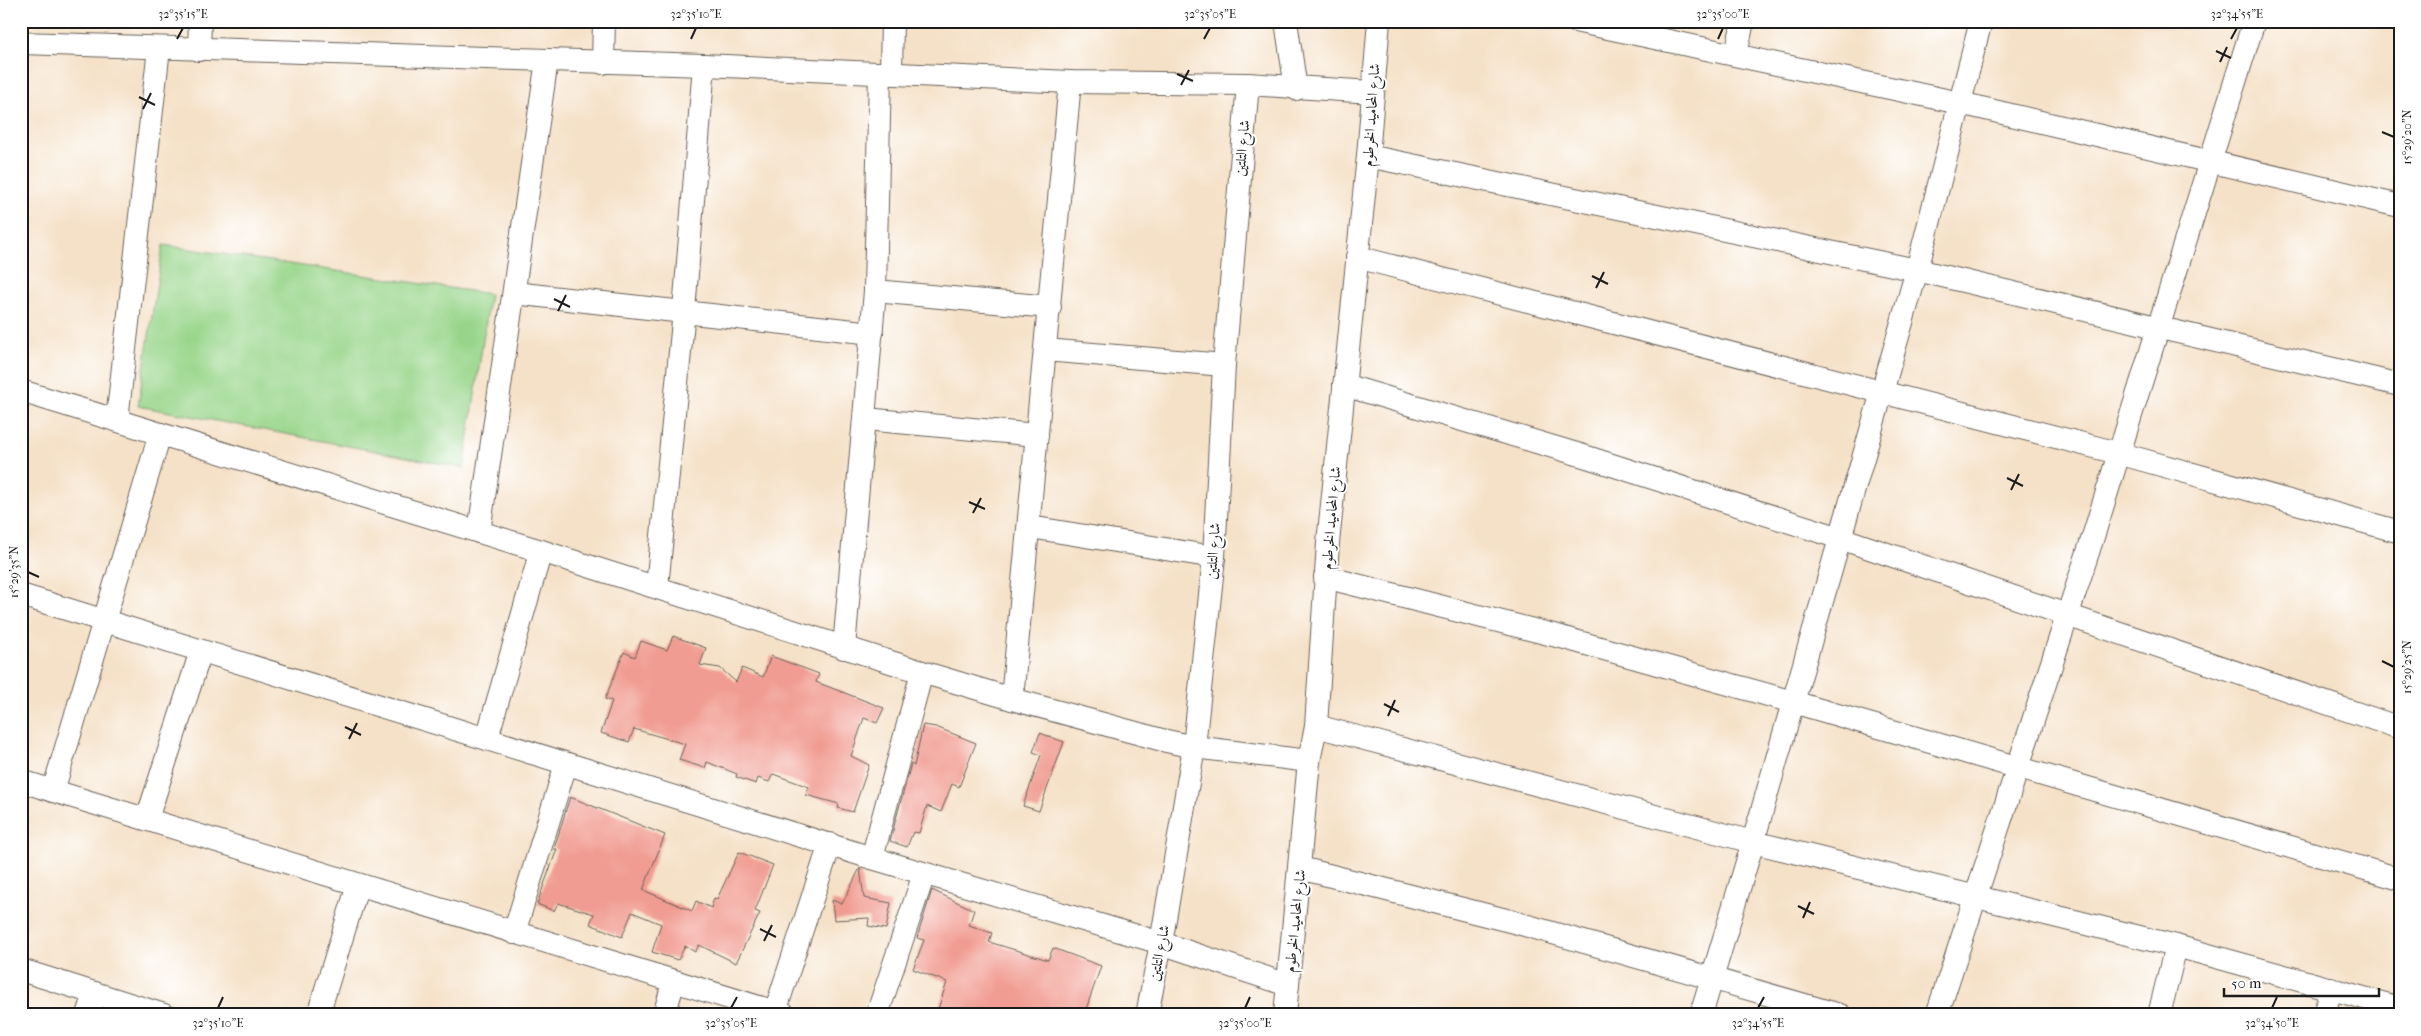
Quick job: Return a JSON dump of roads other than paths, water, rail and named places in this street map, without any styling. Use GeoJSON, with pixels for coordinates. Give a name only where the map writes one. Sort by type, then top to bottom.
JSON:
{"type":"FeatureCollection","features":[{"type":"Feature","properties":{"kind":"street"},"geometry":{"type":"LineString","coordinates":[[199,50],[200,21]]}},
{"type":"Feature","properties":{"kind":"street"},"geometry":{"type":"LineString","coordinates":[[603,62],[604,21]]}},
{"type":"Feature","properties":{"kind":"street"},"geometry":{"type":"LineString","coordinates":[[844,648],[872,333],[886,73],[892,21]]}},
{"type":"Feature","properties":{"kind":"street"},"geometry":{"type":"LineString","coordinates":[[1286,21],[1296,89]]}},
{"type":"Feature","properties":{"kind":"street","name":"شارع المحاميد الخرطوم"},"geometry":{"type":"LineString","coordinates":[[1285,1015],[1309,761],[1316,726],[1325,577],[1368,156],[1379,21]]}},
{"type":"Feature","properties":{"kind":"street"},"geometry":{"type":"LineString","coordinates":[[1575,21],[1960,103],[2211,162],[2397,199]]}},
{"type":"Feature","properties":{"kind":"street"},"geometry":{"type":"LineString","coordinates":[[1736,55],[1742,21]]}},
{"type":"Feature","properties":{"kind":"street"},"geometry":{"type":"LineString","coordinates":[[1701,1015],[1753,842],[1917,270],[1981,21]]}},
{"type":"Feature","properties":{"kind":"street"},"geometry":{"type":"LineString","coordinates":[[1937,1015],[2067,616],[2254,21]]}},
{"type":"Feature","properties":{"kind":"street"},"geometry":{"type":"LineString","coordinates":[[21,43],[704,65],[1070,82],[1248,84],[1296,89],[1372,92]]}},
{"type":"Feature","properties":{"kind":"street"},"geometry":{"type":"LineString","coordinates":[[117,420],[159,48]]}},
{"type":"Feature","properties":{"kind":"street"},"geometry":{"type":"LineString","coordinates":[[479,532],[547,60]]}},
{"type":"Feature","properties":{"kind":"street"},"geometry":{"type":"LineString","coordinates":[[657,588],[684,311],[704,65]]}},
{"type":"Feature","properties":{"kind":"street"},"geometry":{"type":"LineString","coordinates":[[1012,698],[1030,527],[1070,82]]}},
{"type":"Feature","properties":{"kind":"street","name":"شارع التلتين"},"geometry":{"type":"LineString","coordinates":[[1147,1015],[1194,747],[1214,557],[1224,365],[1248,84]]}},
{"type":"Feature","properties":{"kind":"street"},"geometry":{"type":"LineString","coordinates":[[1368,156],[1917,270],[2400,385]]}},
{"type":"Feature","properties":{"kind":"street"},"geometry":{"type":"LineString","coordinates":[[1357,257],[2118,453],[2400,532]]}},
{"type":"Feature","properties":{"kind":"street"},"geometry":{"type":"LineString","coordinates":[[875,291],[1050,307]]}},
{"type":"Feature","properties":{"kind":"street"},"geometry":{"type":"LineString","coordinates":[[514,293],[872,333]]}},
{"type":"Feature","properties":{"kind":"street"},"geometry":{"type":"LineString","coordinates":[[1045,350],[1224,365]]}},
{"type":"Feature","properties":{"kind":"street"},"geometry":{"type":"LineString","coordinates":[[1344,385],[1587,457],[1840,538],[2400,728]]}},
{"type":"Feature","properties":{"kind":"street"},"geometry":{"type":"LineString","coordinates":[[21,391],[541,551],[844,648],[1012,698],[1153,738],[1194,747],[1309,761]]}},
{"type":"Feature","properties":{"kind":"street"},"geometry":{"type":"LineString","coordinates":[[865,419],[1037,435]]}},
{"type":"Feature","properties":{"kind":"street"},"geometry":{"type":"LineString","coordinates":[[53,791],[160,434]]}},
{"type":"Feature","properties":{"kind":"street"},"geometry":{"type":"LineString","coordinates":[[1030,527],[1214,557]]}},
{"type":"Feature","properties":{"kind":"street"},"geometry":{"type":"LineString","coordinates":[[486,738],[541,551]]}},
{"type":"Feature","properties":{"kind":"street"},"geometry":{"type":"LineString","coordinates":[[1325,577],[1570,640],[1792,702],[2400,879]]}},
{"type":"Feature","properties":{"kind":"street"},"geometry":{"type":"LineString","coordinates":[[21,595],[104,619],[201,651],[924,874],[1161,943],[1288,985]]}},
{"type":"Feature","properties":{"kind":"street"},"geometry":{"type":"LineString","coordinates":[[147,819],[201,651]]}},
{"type":"Feature","properties":{"kind":"street"},"geometry":{"type":"LineString","coordinates":[[872,858],[922,672]]}},
{"type":"Feature","properties":{"kind":"street"},"geometry":{"type":"LineString","coordinates":[[1316,726],[1753,842],[2176,946],[2400,1008]]}},
{"type":"Feature","properties":{"kind":"street"},"geometry":{"type":"LineString","coordinates":[[514,933],[566,764]]}},
{"type":"Feature","properties":{"kind":"street"},"geometry":{"type":"LineString","coordinates":[[21,781],[780,1013],[830,844]]}},
{"type":"Feature","properties":{"kind":"street"},"geometry":{"type":"LineString","coordinates":[[1300,868],[1514,922],[1840,1015]]}},
{"type":"Feature","properties":{"kind":"street"},"geometry":{"type":"LineString","coordinates":[[878,1015],[924,874]]}},
{"type":"Feature","properties":{"kind":"street"},"geometry":{"type":"LineString","coordinates":[[318,1015],[358,885]]}},
{"type":"Feature","properties":{"kind":"street"},"geometry":{"type":"LineString","coordinates":[[2159,1015],[2176,946]]}},
{"type":"Feature","properties":{"kind":"street"},"geometry":{"type":"LineString","coordinates":[[21,970],[164,1015]]}},
{"type":"Feature","properties":{"kind":"street"},"geometry":{"type":"LineString","coordinates":[[664,1015],[674,981]]}},
{"type":"Feature","properties":{"kind":"street"},"geometry":{"type":"LineString","coordinates":[[2324,1015],[2331,988]]}},
{"type":"Feature","properties":{"kind":"street"},"geometry":{"type":"LineString","coordinates":[[88,1015],[95,994]]}}]}
